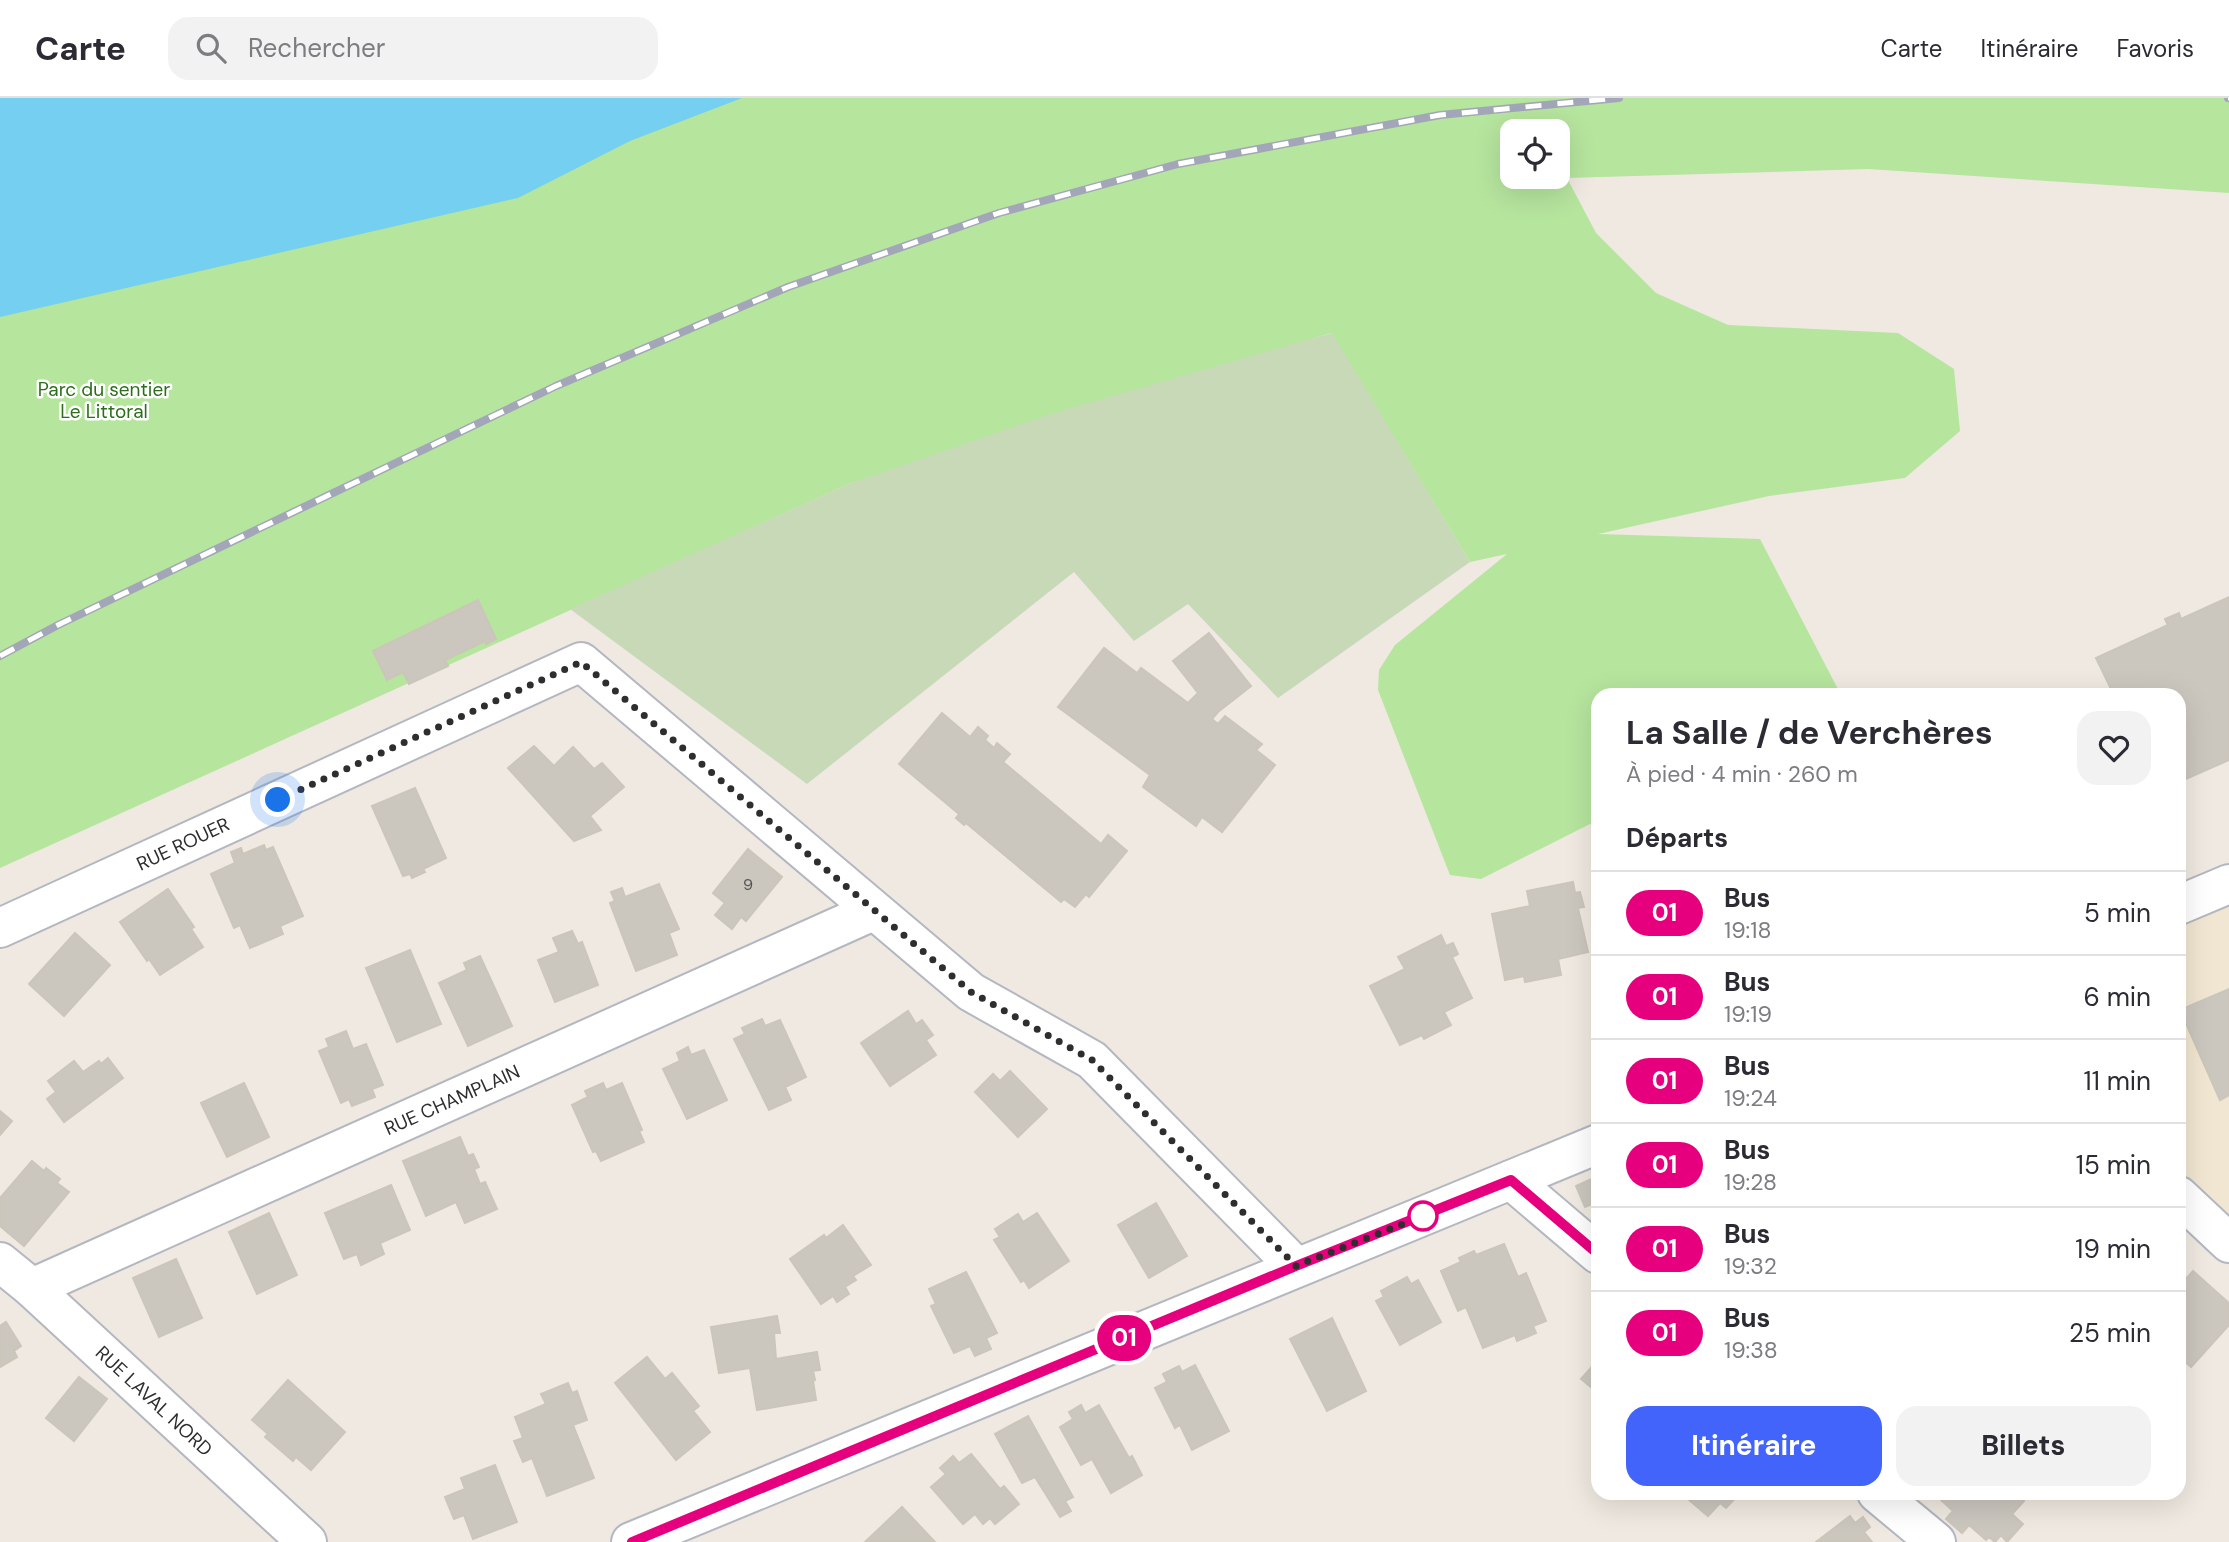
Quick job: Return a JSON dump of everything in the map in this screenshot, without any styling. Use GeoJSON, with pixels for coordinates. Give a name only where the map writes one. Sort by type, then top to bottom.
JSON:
{"type":"FeatureCollection","features":[{"type":"Feature","properties":{"kind":"street","name":"RUE ROUER"},"geometry":{"type":"LineString","coordinates":[[0,928],[581,662],[971,992],[1092,1060],[1296,1266]]}},
{"type":"Feature","properties":{"kind":"street"},"geometry":{"type":"LineString","coordinates":[[2186,902],[2229,884]]}},
{"type":"Feature","properties":{"kind":"street","name":"RUE CHAMPLAIN"},"geometry":{"type":"LineString","coordinates":[[32,1289],[873,911]]}},
{"type":"Feature","properties":{"kind":"street"},"geometry":{"type":"LineString","coordinates":[[631,1542],[1296,1266],[1591,1147]]}},
{"type":"Feature","properties":{"kind":"street"},"geometry":{"type":"LineString","coordinates":[[1511,1180],[1591,1248]]}},
{"type":"Feature","properties":{"kind":"street"},"geometry":{"type":"LineString","coordinates":[[2186,1212],[2229,1243]]}},
{"type":"Feature","properties":{"kind":"street","name":"RUE LAVAL NORD"},"geometry":{"type":"LineString","coordinates":[[0,1262],[307,1542]]}},
{"type":"Feature","properties":{"kind":"street"},"geometry":{"type":"LineString","coordinates":[[1889,1500],[1936,1542]]}},
{"type":"Feature","properties":{"kind":"shaded area"},"geometry":{"type":"Polygon","coordinates":[[[2229,884],[2229,1213],[2214,1229],[2186,1203],[2186,902],[2229,884]]]}},
{"type":"Feature","properties":{"kind":"green space","name":"Parc du sentier Le Littoral"},"geometry":{"type":"Polygon","coordinates":[[[0,98],[2229,98],[2229,193],[1868,169],[1570,178],[1570,119],[1500,119],[1500,189],[1570,189],[1570,184],[1596,233],[1656,293],[1728,325],[1898,333],[1954,369],[1960,431],[1905,478],[1769,496],[1598,534],[1760,539],[1837,688],[1591,688],[1591,824],[1481,879],[1450,875],[1378,690],[1379,670],[1395,645],[1507,554],[1470,562],[1331,333],[849,484],[0,868],[0,98]]]}},
{"type":"Feature","properties":{"kind":"green space"},"geometry":{"type":"Polygon","coordinates":[[[1332,333],[1470,562],[1278,698],[1188,604],[1134,641],[1074,572],[807,784],[570,609],[849,484],[1054,413],[1332,333]]]}},
{"type":"Feature","properties":{"kind":"water"},"geometry":{"type":"Polygon","coordinates":[[[0,98],[742,98],[630,141],[518,198],[0,317],[0,98]]]}},
{"type":"Feature","properties":{"kind":"building"},"geometry":{"type":"Polygon","coordinates":[[[2229,597],[2229,760],[2186,779],[2186,688],[2111,688],[2096,658],[2168,625],[2165,619],[2179,613],[2181,619],[2229,597]]]}},
{"type":"Feature","properties":{"kind":"building"},"geometry":{"type":"Polygon","coordinates":[[[478,600],[496,639],[486,644],[485,641],[445,660],[448,666],[409,684],[403,672],[387,680],[373,651],[478,600]]]}},
{"type":"Feature","properties":{"kind":"building"},"geometry":{"type":"Polygon","coordinates":[[[1209,633],[1251,686],[1212,719],[1218,724],[1225,716],[1262,744],[1256,750],[1275,765],[1222,832],[1202,817],[1196,826],[1143,787],[1150,775],[1058,707],[1104,648],[1137,673],[1141,668],[1188,703],[1198,693],[1173,661],[1209,633]]]}},
{"type":"Feature","properties":{"kind":"building"},"geometry":{"type":"Polygon","coordinates":[[[942,713],[970,737],[978,727],[988,736],[985,740],[994,748],[997,743],[1010,754],[1003,762],[1101,844],[1108,835],[1127,851],[1089,897],[1086,894],[1075,907],[1064,899],[1061,902],[966,823],[964,825],[956,818],[959,814],[899,764],[942,713]]]}},
{"type":"Feature","properties":{"kind":"building"},"geometry":{"type":"Polygon","coordinates":[[[534,746],[554,766],[573,747],[594,769],[602,763],[624,787],[590,816],[601,830],[574,841],[508,768],[534,746]]]}},
{"type":"Feature","properties":{"kind":"building"},"geometry":{"type":"Polygon","coordinates":[[[415,788],[446,858],[423,869],[425,872],[412,878],[410,874],[403,876],[372,806],[415,788]]]}},
{"type":"Feature","properties":{"kind":"building"},"geometry":{"type":"Polygon","coordinates":[[[264,845],[266,850],[273,847],[303,916],[280,926],[283,934],[250,948],[240,925],[234,928],[211,874],[235,863],[231,852],[241,848],[243,854],[264,845]]]}},
{"type":"Feature","properties":{"kind":"building"},"geometry":{"type":"Polygon","coordinates":[[[748,849],[782,877],[746,921],[741,917],[732,929],[715,915],[725,903],[713,893],[748,849]]]}},
{"type":"Feature","properties":{"kind":"building"},"geometry":{"type":"Polygon","coordinates":[[[1573,882],[1575,893],[1580,892],[1584,907],[1578,908],[1588,952],[1558,959],[1561,975],[1525,982],[1524,976],[1505,980],[1492,914],[1530,906],[1527,891],[1573,882]]]}},
{"type":"Feature","properties":{"kind":"building"},"geometry":{"type":"Polygon","coordinates":[[[659,884],[679,929],[669,933],[677,955],[636,971],[610,903],[615,901],[611,892],[622,888],[625,897],[659,884]]]}},
{"type":"Feature","properties":{"kind":"building"},"geometry":{"type":"Polygon","coordinates":[[[168,889],[194,927],[191,929],[203,947],[160,975],[120,922],[168,889]]]}},
{"type":"Feature","properties":{"kind":"building"},"geometry":{"type":"Polygon","coordinates":[[[572,931],[578,944],[582,942],[598,985],[555,1002],[538,960],[559,952],[553,938],[572,931]]]}},
{"type":"Feature","properties":{"kind":"building"},"geometry":{"type":"Polygon","coordinates":[[[75,933],[110,965],[64,1016],[29,984],[75,933]]]}},
{"type":"Feature","properties":{"kind":"building"},"geometry":{"type":"Polygon","coordinates":[[[1441,935],[1446,946],[1453,943],[1458,954],[1452,957],[1472,998],[1444,1012],[1451,1025],[1424,1039],[1422,1035],[1400,1045],[1370,986],[1405,969],[1398,957],[1441,935]]]}},
{"type":"Feature","properties":{"kind":"building"},"geometry":{"type":"Polygon","coordinates":[[[410,950],[441,1024],[397,1042],[366,968],[410,950]]]}},
{"type":"Feature","properties":{"kind":"building"},"geometry":{"type":"Polygon","coordinates":[[[480,956],[512,1026],[468,1046],[439,983],[467,970],[464,963],[480,956]]]}},
{"type":"Feature","properties":{"kind":"building"},"geometry":{"type":"Polygon","coordinates":[[[2229,989],[2229,1095],[2220,1100],[2186,1024],[2186,1007],[2229,989]]]}},
{"type":"Feature","properties":{"kind":"building"},"geometry":{"type":"Polygon","coordinates":[[[908,1011],[916,1024],[922,1020],[933,1035],[926,1040],[936,1055],[890,1086],[861,1043],[908,1011]]]}},
{"type":"Feature","properties":{"kind":"building"},"geometry":{"type":"Polygon","coordinates":[[[762,1019],[765,1026],[780,1020],[806,1077],[785,1087],[791,1100],[769,1110],[734,1039],[745,1034],[742,1028],[762,1019]]]}},
{"type":"Feature","properties":{"kind":"building"},"geometry":{"type":"Polygon","coordinates":[[[346,1031],[353,1049],[366,1044],[383,1085],[372,1089],[375,1097],[352,1106],[349,1099],[341,1103],[319,1051],[329,1047],[326,1039],[346,1031]]]}},
{"type":"Feature","properties":{"kind":"building"},"geometry":{"type":"Polygon","coordinates":[[[688,1047],[691,1055],[704,1050],[727,1100],[687,1119],[663,1069],[680,1061],[677,1053],[688,1047]]]}},
{"type":"Feature","properties":{"kind":"building"},"geometry":{"type":"Polygon","coordinates":[[[108,1058],[123,1078],[64,1122],[47,1099],[56,1092],[48,1081],[74,1061],[83,1072],[108,1058]]]}},
{"type":"Feature","properties":{"kind":"building"},"geometry":{"type":"Polygon","coordinates":[[[1010,1071],[1047,1109],[1018,1137],[975,1092],[993,1074],[1000,1081],[1010,1071]]]}},
{"type":"Feature","properties":{"kind":"building"},"geometry":{"type":"Polygon","coordinates":[[[244,1083],[269,1137],[227,1157],[201,1103],[244,1083]]]}},
{"type":"Feature","properties":{"kind":"building"},"geometry":{"type":"Polygon","coordinates":[[[603,1083],[606,1090],[622,1083],[642,1130],[639,1131],[644,1142],[601,1161],[596,1151],[593,1152],[572,1105],[588,1097],[585,1091],[603,1083]]]}},
{"type":"Feature","properties":{"kind":"building"},"geometry":{"type":"Polygon","coordinates":[[[0,1111],[12,1121],[0,1135],[0,1111]]]}},
{"type":"Feature","properties":{"kind":"building"},"geometry":{"type":"Polygon","coordinates":[[[460,1137],[468,1156],[473,1154],[479,1167],[474,1169],[480,1184],[485,1182],[497,1209],[465,1223],[456,1202],[426,1216],[403,1161],[460,1137]]]}},
{"type":"Feature","properties":{"kind":"building"},"geometry":{"type":"Polygon","coordinates":[[[32,1161],[60,1179],[57,1183],[69,1192],[24,1246],[0,1226],[0,1198],[32,1161]]]}},
{"type":"Feature","properties":{"kind":"building"},"geometry":{"type":"Polygon","coordinates":[[[1591,1179],[1591,1204],[1585,1207],[1576,1186],[1591,1179]]]}},
{"type":"Feature","properties":{"kind":"building"},"geometry":{"type":"Polygon","coordinates":[[[391,1185],[410,1230],[380,1243],[384,1254],[361,1265],[357,1254],[344,1259],[325,1213],[391,1185]]]}},
{"type":"Feature","properties":{"kind":"building"},"geometry":{"type":"Polygon","coordinates":[[[1156,1203],[1187,1256],[1149,1278],[1118,1225],[1156,1203]]]}},
{"type":"Feature","properties":{"kind":"building"},"geometry":{"type":"Polygon","coordinates":[[[269,1213],[297,1275],[257,1294],[229,1232],[269,1213]]]}},
{"type":"Feature","properties":{"kind":"building"},"geometry":{"type":"Polygon","coordinates":[[[1037,1213],[1069,1261],[1029,1288],[1024,1280],[1021,1282],[994,1240],[1000,1237],[995,1229],[1018,1214],[1023,1222],[1037,1213]]]}},
{"type":"Feature","properties":{"kind":"building"},"geometry":{"type":"Polygon","coordinates":[[[843,1225],[871,1265],[853,1276],[856,1280],[845,1287],[849,1294],[837,1302],[833,1296],[821,1304],[790,1259],[843,1225]]]}},
{"type":"Feature","properties":{"kind":"building"},"geometry":{"type":"Polygon","coordinates":[[[1504,1244],[1518,1277],[1526,1273],[1546,1321],[1533,1326],[1536,1333],[1517,1341],[1515,1335],[1483,1348],[1466,1307],[1458,1311],[1441,1271],[1461,1262],[1459,1258],[1474,1251],[1476,1255],[1504,1244]]]}},
{"type":"Feature","properties":{"kind":"building"},"geometry":{"type":"Polygon","coordinates":[[[176,1259],[202,1318],[159,1337],[133,1278],[176,1259]]]}},
{"type":"Feature","properties":{"kind":"building"},"geometry":{"type":"Polygon","coordinates":[[[2193,1271],[2229,1303],[2229,1325],[2191,1367],[2186,1362],[2186,1279],[2193,1271]]]}},
{"type":"Feature","properties":{"kind":"building"},"geometry":{"type":"Polygon","coordinates":[[[966,1272],[997,1333],[986,1338],[991,1349],[975,1356],[970,1346],[954,1353],[931,1306],[936,1304],[929,1289],[966,1272]]]}},
{"type":"Feature","properties":{"kind":"building"},"geometry":{"type":"Polygon","coordinates":[[[1407,1277],[1411,1284],[1418,1280],[1441,1322],[1400,1345],[1376,1301],[1384,1297],[1381,1291],[1407,1277]]]}},
{"type":"Feature","properties":{"kind":"building"},"geometry":{"type":"Polygon","coordinates":[[[777,1316],[780,1333],[774,1333],[776,1359],[817,1352],[820,1370],[813,1371],[816,1400],[757,1410],[750,1368],[719,1373],[711,1327],[777,1316]]]}},
{"type":"Feature","properties":{"kind":"building"},"geometry":{"type":"Polygon","coordinates":[[[1332,1318],[1366,1391],[1327,1411],[1290,1339],[1332,1318]]]}},
{"type":"Feature","properties":{"kind":"building"},"geometry":{"type":"Polygon","coordinates":[[[6,1322],[21,1346],[14,1351],[17,1357],[0,1367],[0,1326],[6,1322]]]}},
{"type":"Feature","properties":{"kind":"building"},"geometry":{"type":"Polygon","coordinates":[[[647,1357],[665,1379],[672,1373],[699,1406],[693,1411],[710,1432],[676,1460],[615,1383],[647,1357]]]}},
{"type":"Feature","properties":{"kind":"building"},"geometry":{"type":"Polygon","coordinates":[[[1195,1365],[1229,1431],[1192,1450],[1180,1425],[1175,1428],[1155,1388],[1167,1382],[1163,1374],[1179,1366],[1182,1372],[1195,1365]]]}},
{"type":"Feature","properties":{"kind":"building"},"geometry":{"type":"Polygon","coordinates":[[[1591,1368],[1591,1387],[1581,1379],[1591,1368]]]}},
{"type":"Feature","properties":{"kind":"building"},"geometry":{"type":"Polygon","coordinates":[[[79,1377],[107,1399],[74,1441],[46,1418],[79,1377]]]}},
{"type":"Feature","properties":{"kind":"building"},"geometry":{"type":"Polygon","coordinates":[[[288,1380],[345,1432],[311,1470],[296,1457],[293,1461],[265,1437],[268,1434],[252,1420],[288,1380]]]}},
{"type":"Feature","properties":{"kind":"building"},"geometry":{"type":"Polygon","coordinates":[[[568,1383],[572,1393],[577,1391],[587,1420],[573,1425],[594,1478],[547,1496],[532,1458],[523,1462],[514,1441],[523,1438],[515,1417],[546,1404],[541,1394],[568,1383]]]}},
{"type":"Feature","properties":{"kind":"building"},"geometry":{"type":"Polygon","coordinates":[[[1081,1405],[1085,1413],[1099,1405],[1129,1458],[1132,1456],[1142,1475],[1111,1493],[1092,1459],[1081,1465],[1060,1427],[1073,1419],[1069,1412],[1081,1405]]]}},
{"type":"Feature","properties":{"kind":"building"},"geometry":{"type":"Polygon","coordinates":[[[1028,1416],[1073,1497],[1065,1501],[1071,1511],[1060,1517],[1035,1477],[1022,1483],[995,1434],[1028,1416]]]}},
{"type":"Feature","properties":{"kind":"building"},"geometry":{"type":"Polygon","coordinates":[[[971,1454],[1000,1489],[1004,1486],[1019,1504],[995,1524],[990,1518],[983,1524],[975,1514],[963,1524],[931,1487],[946,1474],[940,1468],[953,1456],[959,1463],[971,1454]]]}},
{"type":"Feature","properties":{"kind":"building"},"geometry":{"type":"Polygon","coordinates":[[[495,1465],[517,1522],[473,1539],[464,1515],[454,1519],[445,1497],[465,1489],[461,1478],[495,1465]]]}},
{"type":"Feature","properties":{"kind":"building"},"geometry":{"type":"Polygon","coordinates":[[[1689,1500],[1733,1500],[1726,1508],[1720,1503],[1708,1516],[1689,1500]]]}},
{"type":"Feature","properties":{"kind":"building"},"geometry":{"type":"Polygon","coordinates":[[[1941,1500],[2024,1501],[2012,1514],[2023,1524],[2007,1542],[2001,1535],[1995,1542],[1989,1537],[1986,1540],[1969,1525],[1962,1533],[1946,1519],[1953,1511],[1941,1500]]]}},
{"type":"Feature","properties":{"kind":"building"},"geometry":{"type":"Polygon","coordinates":[[[902,1507],[935,1542],[865,1542],[902,1507]]]}},
{"type":"Feature","properties":{"kind":"building"},"geometry":{"type":"Polygon","coordinates":[[[1850,1516],[1855,1523],[1863,1517],[1870,1527],[1864,1532],[1872,1542],[1816,1542],[1850,1516]]]}},
{"type":"Feature","properties":{"kind":"railway"},"geometry":{"type":"LineString","coordinates":[[0,656],[58,625],[556,386],[788,287],[999,213],[1178,164],[1440,115],[1619,98]]}},
{"type":"Feature","properties":{"kind":"bus line","name":"01"},"geometry":{"type":"LineString","coordinates":[[632,1542],[1296,1266],[1511,1180],[1591,1248]]}},
{"type":"Feature","properties":{"kind":"route"},"geometry":{"type":"LineString","coordinates":[[278,800],[581,662],[971,992],[1092,1060],[1296,1266],[1423,1216]]}}]}
